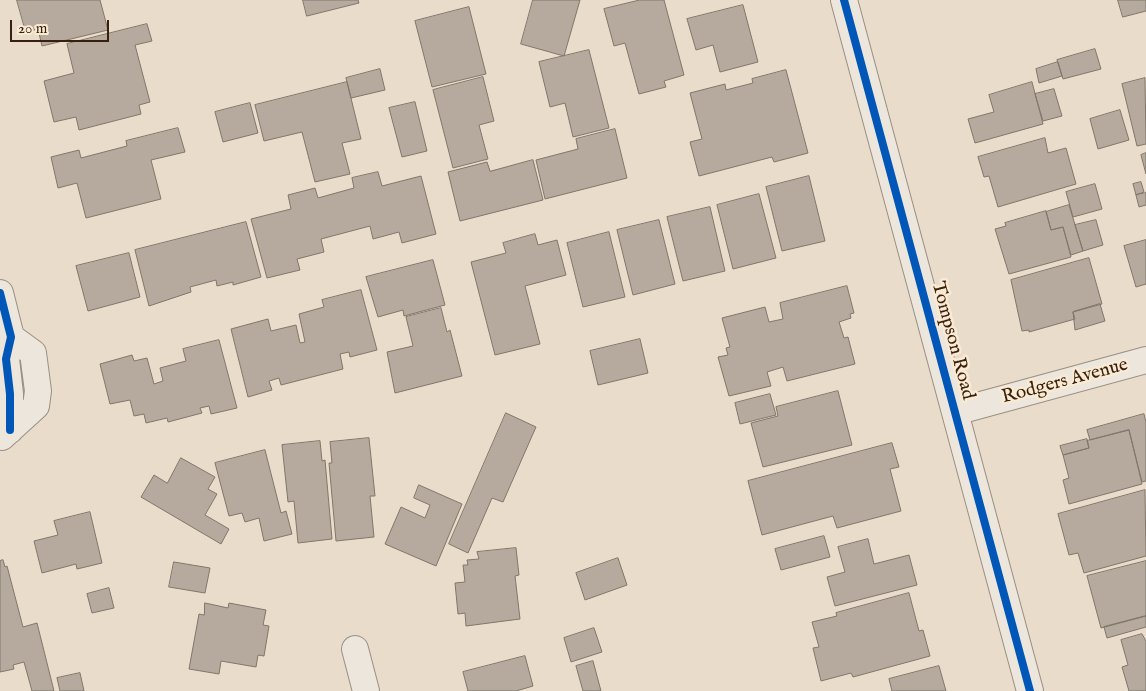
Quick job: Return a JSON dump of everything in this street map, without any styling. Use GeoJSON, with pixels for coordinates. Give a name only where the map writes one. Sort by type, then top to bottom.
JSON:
{"type":"FeatureCollection","features":[{"type":"Feature","properties":{"kind":"street","name":"Tompson Road"},"geometry":{"type":"LineString","coordinates":[[844,0],[1030,691]]}},
{"type":"Feature","properties":{"kind":"street"},"geometry":{"type":"LineString","coordinates":[[0,293],[11,337],[6,359],[9,378],[5,434]]}},
{"type":"Feature","properties":{"kind":"street","name":"Rodgers Avenue"},"geometry":{"type":"LineString","coordinates":[[954,412],[1146,360]]}},
{"type":"Feature","properties":{"kind":"street"},"geometry":{"type":"LineString","coordinates":[[355,649],[366,691]]}},
{"type":"Feature","properties":{"kind":"building"},"geometry":{"type":"Polygon","coordinates":[[[17,0],[100,0],[108,30],[42,46],[38,29],[26,32],[17,0]]]}},
{"type":"Feature","properties":{"kind":"building"},"geometry":{"type":"Polygon","coordinates":[[[303,0],[358,0],[359,3],[307,16],[303,0]]]}},
{"type":"Feature","properties":{"kind":"building"},"geometry":{"type":"Polygon","coordinates":[[[533,0],[580,0],[564,56],[521,44],[533,0]]]}},
{"type":"Feature","properties":{"kind":"building"},"geometry":{"type":"Polygon","coordinates":[[[640,0],[664,0],[684,75],[664,81],[666,87],[639,94],[625,43],[614,46],[604,9],[640,0]]]}},
{"type":"Feature","properties":{"kind":"building"},"geometry":{"type":"Polygon","coordinates":[[[1118,0],[1146,0],[1146,11],[1123,17],[1118,0]]]}},
{"type":"Feature","properties":{"kind":"building"},"geometry":{"type":"Polygon","coordinates":[[[743,5],[758,62],[720,72],[713,45],[696,50],[687,19],[743,5]]]}},
{"type":"Feature","properties":{"kind":"building"},"geometry":{"type":"Polygon","coordinates":[[[469,7],[486,74],[432,87],[415,21],[469,7]]]}},
{"type":"Feature","properties":{"kind":"building"},"geometry":{"type":"Polygon","coordinates":[[[147,24],[152,41],[135,45],[150,102],[139,105],[141,114],[79,130],[76,117],[54,122],[44,81],[74,73],[67,44],[147,24]]]}},
{"type":"Feature","properties":{"kind":"building"},"geometry":{"type":"Polygon","coordinates":[[[1095,49],[1101,69],[1063,79],[1057,60],[1095,49]]]}},
{"type":"Feature","properties":{"kind":"building"},"geometry":{"type":"Polygon","coordinates":[[[589,50],[609,128],[573,137],[565,103],[550,107],[539,62],[589,50]]]}},
{"type":"Feature","properties":{"kind":"building"},"geometry":{"type":"Polygon","coordinates":[[[1058,62],[1062,76],[1039,83],[1036,69],[1058,62]]]}},
{"type":"Feature","properties":{"kind":"building"},"geometry":{"type":"Polygon","coordinates":[[[380,69],[385,90],[351,98],[346,78],[380,69]]]}},
{"type":"Feature","properties":{"kind":"building"},"geometry":{"type":"Polygon","coordinates":[[[786,70],[808,153],[774,162],[772,157],[699,176],[690,142],[702,139],[690,93],[725,84],[726,90],[753,83],[752,79],[786,70]]]}},
{"type":"Feature","properties":{"kind":"building"},"geometry":{"type":"Polygon","coordinates":[[[483,77],[494,121],[479,125],[488,159],[453,168],[433,90],[483,77]]]}},
{"type":"Feature","properties":{"kind":"building"},"geometry":{"type":"Polygon","coordinates":[[[1145,78],[1146,144],[1137,146],[1122,84],[1145,78]]]}},
{"type":"Feature","properties":{"kind":"building"},"geometry":{"type":"Polygon","coordinates":[[[347,82],[361,139],[342,143],[350,174],[315,182],[302,132],[264,141],[255,105],[347,82]]]}},
{"type":"Feature","properties":{"kind":"building"},"geometry":{"type":"Polygon","coordinates":[[[1032,82],[1043,124],[975,143],[968,119],[994,112],[989,95],[1032,82]]]}},
{"type":"Feature","properties":{"kind":"building"},"geometry":{"type":"Polygon","coordinates":[[[1054,89],[1062,116],[1043,121],[1035,94],[1054,89]]]}},
{"type":"Feature","properties":{"kind":"building"},"geometry":{"type":"Polygon","coordinates":[[[415,102],[427,151],[402,157],[389,108],[415,102]]]}},
{"type":"Feature","properties":{"kind":"building"},"geometry":{"type":"Polygon","coordinates":[[[250,103],[258,133],[223,142],[215,112],[250,103]]]}},
{"type":"Feature","properties":{"kind":"building"},"geometry":{"type":"Polygon","coordinates":[[[1120,110],[1129,140],[1098,149],[1090,119],[1120,110]]]}},
{"type":"Feature","properties":{"kind":"building"},"geometry":{"type":"Polygon","coordinates":[[[178,128],[185,152],[151,160],[161,199],[86,218],[77,183],[58,188],[51,157],[79,150],[81,158],[127,146],[126,141],[178,128]]]}},
{"type":"Feature","properties":{"kind":"building"},"geometry":{"type":"Polygon","coordinates":[[[615,129],[627,178],[545,199],[536,160],[578,149],[576,139],[615,129]]]}},
{"type":"Feature","properties":{"kind":"building"},"geometry":{"type":"Polygon","coordinates":[[[1045,138],[1048,153],[1066,148],[1076,184],[998,207],[989,176],[984,177],[978,157],[1045,138]]]}},
{"type":"Feature","properties":{"kind":"building"},"geometry":{"type":"Polygon","coordinates":[[[1146,153],[1146,174],[1141,155],[1146,153]]]}},
{"type":"Feature","properties":{"kind":"building"},"geometry":{"type":"Polygon","coordinates":[[[533,160],[543,200],[460,221],[448,172],[487,162],[490,171],[533,160]]]}},
{"type":"Feature","properties":{"kind":"building"},"geometry":{"type":"Polygon","coordinates":[[[378,172],[382,186],[421,176],[436,234],[402,243],[399,232],[373,239],[370,226],[321,239],[324,252],[297,259],[300,270],[267,278],[251,219],[291,209],[288,195],[315,188],[318,198],[354,188],[352,178],[378,172]]]}},
{"type":"Feature","properties":{"kind":"building"},"geometry":{"type":"Polygon","coordinates":[[[809,176],[825,241],[782,251],[766,187],[809,176]]]}},
{"type":"Feature","properties":{"kind":"building"},"geometry":{"type":"Polygon","coordinates":[[[1141,182],[1144,192],[1136,195],[1133,184],[1141,182]]]}},
{"type":"Feature","properties":{"kind":"building"},"geometry":{"type":"Polygon","coordinates":[[[1095,184],[1102,209],[1073,217],[1066,192],[1095,184]]]}},
{"type":"Feature","properties":{"kind":"building"},"geometry":{"type":"Polygon","coordinates":[[[1146,193],[1146,205],[1139,207],[1136,195],[1146,193]]]}},
{"type":"Feature","properties":{"kind":"building"},"geometry":{"type":"Polygon","coordinates":[[[759,194],[776,258],[733,269],[717,205],[759,194]]]}},
{"type":"Feature","properties":{"kind":"building"},"geometry":{"type":"Polygon","coordinates":[[[1069,205],[1083,251],[1071,255],[1063,227],[1051,230],[1046,212],[1069,205]]]}},
{"type":"Feature","properties":{"kind":"building"},"geometry":{"type":"Polygon","coordinates":[[[710,207],[725,271],[683,281],[667,217],[710,207]]]}},
{"type":"Feature","properties":{"kind":"building"},"geometry":{"type":"Polygon","coordinates":[[[1046,211],[1051,230],[1063,227],[1071,257],[1009,274],[995,229],[1006,226],[1005,223],[1046,211]]]}},
{"type":"Feature","properties":{"kind":"building"},"geometry":{"type":"Polygon","coordinates":[[[659,220],[675,284],[633,295],[617,230],[659,220]]]}},
{"type":"Feature","properties":{"kind":"building"},"geometry":{"type":"Polygon","coordinates":[[[1096,220],[1103,245],[1083,251],[1075,225],[1096,220]]]}},
{"type":"Feature","properties":{"kind":"building"},"geometry":{"type":"Polygon","coordinates":[[[246,222],[261,277],[233,285],[233,282],[217,286],[216,280],[190,287],[191,292],[149,306],[135,250],[246,222]]]}},
{"type":"Feature","properties":{"kind":"building"},"geometry":{"type":"Polygon","coordinates":[[[609,232],[625,297],[583,307],[567,243],[609,232]]]}},
{"type":"Feature","properties":{"kind":"building"},"geometry":{"type":"Polygon","coordinates":[[[535,234],[538,245],[557,240],[566,275],[525,286],[540,344],[495,355],[471,262],[506,253],[503,243],[535,234]]]}},
{"type":"Feature","properties":{"kind":"building"},"geometry":{"type":"Polygon","coordinates":[[[1146,240],[1146,284],[1136,287],[1124,246],[1146,240]]]}},
{"type":"Feature","properties":{"kind":"building"},"geometry":{"type":"Polygon","coordinates":[[[129,253],[140,297],[88,311],[76,266],[129,253]]]}},
{"type":"Feature","properties":{"kind":"building"},"geometry":{"type":"Polygon","coordinates":[[[1089,258],[1102,304],[1073,312],[1075,319],[1029,332],[1029,330],[1022,331],[1011,280],[1089,258]]]}},
{"type":"Feature","properties":{"kind":"building"},"geometry":{"type":"Polygon","coordinates":[[[433,260],[445,305],[404,316],[403,310],[378,317],[366,277],[433,260]]]}},
{"type":"Feature","properties":{"kind":"building"},"geometry":{"type":"Polygon","coordinates":[[[847,286],[854,313],[850,314],[851,318],[839,322],[844,338],[848,337],[855,364],[787,381],[783,367],[767,372],[771,386],[729,396],[718,357],[728,355],[726,348],[730,347],[722,318],[765,307],[769,322],[783,319],[780,303],[847,286]]]}},
{"type":"Feature","properties":{"kind":"building"},"geometry":{"type":"Polygon","coordinates":[[[361,290],[377,350],[350,357],[349,352],[340,354],[343,369],[281,385],[279,378],[269,381],[272,390],[248,397],[231,329],[268,319],[271,331],[296,325],[300,343],[305,342],[299,314],[324,307],[322,300],[361,290]]]}},
{"type":"Feature","properties":{"kind":"building"},"geometry":{"type":"Polygon","coordinates":[[[1100,304],[1105,321],[1075,330],[1073,312],[1100,304]]]}},
{"type":"Feature","properties":{"kind":"building"},"geometry":{"type":"Polygon","coordinates":[[[441,308],[447,332],[450,330],[462,376],[395,393],[387,352],[413,346],[406,317],[441,308]]]}},
{"type":"Feature","properties":{"kind":"building"},"geometry":{"type":"Polygon","coordinates":[[[640,339],[648,373],[598,385],[590,351],[640,339]]]}},
{"type":"Feature","properties":{"kind":"building"},"geometry":{"type":"Polygon","coordinates":[[[219,340],[237,408],[211,414],[209,406],[200,408],[202,413],[168,422],[167,418],[146,423],[144,414],[134,416],[130,400],[110,404],[100,364],[132,355],[134,361],[147,358],[154,384],[163,381],[160,368],[186,361],[183,349],[219,340]]]}},
{"type":"Feature","properties":{"kind":"building"},"geometry":{"type":"Polygon","coordinates":[[[838,391],[852,445],[763,467],[751,423],[778,416],[776,407],[838,391]]]}},
{"type":"Feature","properties":{"kind":"building"},"geometry":{"type":"Polygon","coordinates":[[[770,394],[776,415],[740,424],[735,403],[770,394]]]}},
{"type":"Feature","properties":{"kind":"building"},"geometry":{"type":"Polygon","coordinates":[[[506,413],[536,427],[503,502],[492,498],[468,553],[449,544],[506,413]]]}},
{"type":"Feature","properties":{"kind":"building"},"geometry":{"type":"Polygon","coordinates":[[[1144,414],[1146,422],[1146,481],[1142,482],[1129,430],[1090,440],[1087,430],[1144,414]]]}},
{"type":"Feature","properties":{"kind":"building"},"geometry":{"type":"Polygon","coordinates":[[[1129,430],[1142,484],[1069,504],[1063,480],[1069,478],[1063,455],[1089,448],[1087,441],[1129,430]]]}},
{"type":"Feature","properties":{"kind":"building"},"geometry":{"type":"Polygon","coordinates":[[[369,438],[375,496],[370,496],[374,537],[336,541],[329,463],[332,463],[330,442],[369,438]]]}},
{"type":"Feature","properties":{"kind":"building"},"geometry":{"type":"Polygon","coordinates":[[[1087,439],[1089,448],[1063,455],[1060,446],[1087,439]]]}},
{"type":"Feature","properties":{"kind":"building"},"geometry":{"type":"Polygon","coordinates":[[[320,441],[322,461],[325,460],[332,539],[298,543],[294,501],[288,502],[282,445],[320,441]]]}},
{"type":"Feature","properties":{"kind":"building"},"geometry":{"type":"Polygon","coordinates":[[[892,443],[899,467],[890,469],[901,511],[837,528],[833,516],[762,535],[748,481],[892,443]]]}},
{"type":"Feature","properties":{"kind":"building"},"geometry":{"type":"Polygon","coordinates":[[[265,450],[281,513],[286,511],[292,534],[264,541],[259,518],[245,522],[242,513],[229,516],[215,463],[265,450]]]}},
{"type":"Feature","properties":{"kind":"building"},"geometry":{"type":"Polygon","coordinates":[[[181,458],[215,477],[208,489],[217,494],[205,515],[229,529],[221,544],[141,497],[154,475],[167,483],[181,458]]]}},
{"type":"Feature","properties":{"kind":"building"},"geometry":{"type":"Polygon","coordinates":[[[419,485],[462,504],[436,566],[385,544],[401,507],[425,518],[430,505],[414,498],[419,485]]]}},
{"type":"Feature","properties":{"kind":"building"},"geometry":{"type":"Polygon","coordinates":[[[1145,490],[1146,556],[1084,573],[1078,553],[1069,555],[1058,514],[1145,490]]]}},
{"type":"Feature","properties":{"kind":"building"},"geometry":{"type":"Polygon","coordinates":[[[90,512],[102,563],[77,569],[76,564],[42,573],[34,541],[58,535],[54,521],[90,512]]]}},
{"type":"Feature","properties":{"kind":"building"},"geometry":{"type":"Polygon","coordinates":[[[824,536],[830,557],[781,570],[775,549],[824,536]]]}},
{"type":"Feature","properties":{"kind":"building"},"geometry":{"type":"Polygon","coordinates":[[[868,539],[874,564],[909,555],[917,585],[835,606],[827,577],[845,572],[838,547],[868,539]]]}},
{"type":"Feature","properties":{"kind":"building"},"geometry":{"type":"Polygon","coordinates":[[[516,548],[519,575],[515,576],[520,619],[466,626],[465,613],[458,614],[455,583],[465,582],[463,565],[468,565],[467,560],[479,559],[477,552],[516,548]]]}},
{"type":"Feature","properties":{"kind":"building"},"geometry":{"type":"Polygon","coordinates":[[[618,558],[627,585],[585,600],[576,573],[618,558]]]}},
{"type":"Feature","properties":{"kind":"building"},"geometry":{"type":"Polygon","coordinates":[[[3,560],[5,567],[7,566],[23,627],[37,623],[54,691],[32,691],[24,662],[13,665],[14,669],[0,672],[0,561],[3,560]]]}},
{"type":"Feature","properties":{"kind":"building"},"geometry":{"type":"Polygon","coordinates":[[[1146,561],[1146,616],[1101,628],[1087,576],[1146,561]]]}},
{"type":"Feature","properties":{"kind":"building"},"geometry":{"type":"Polygon","coordinates":[[[174,562],[210,568],[205,593],[169,587],[174,562]]]}},
{"type":"Feature","properties":{"kind":"building"},"geometry":{"type":"Polygon","coordinates":[[[109,588],[114,608],[92,613],[87,594],[109,588]]]}},
{"type":"Feature","properties":{"kind":"building"},"geometry":{"type":"Polygon","coordinates":[[[909,593],[919,631],[923,630],[930,656],[853,677],[851,673],[821,681],[813,648],[819,647],[812,622],[837,616],[836,613],[909,593]]]}},
{"type":"Feature","properties":{"kind":"building"},"geometry":{"type":"Polygon","coordinates":[[[205,603],[228,608],[229,603],[266,610],[263,625],[269,626],[264,656],[258,655],[256,667],[221,661],[219,674],[189,669],[199,614],[204,615],[205,603]]]}},
{"type":"Feature","properties":{"kind":"building"},"geometry":{"type":"Polygon","coordinates":[[[1146,616],[1146,627],[1107,638],[1104,627],[1146,616]]]}},
{"type":"Feature","properties":{"kind":"building"},"geometry":{"type":"Polygon","coordinates":[[[594,628],[602,652],[571,662],[564,638],[594,628]]]}},
{"type":"Feature","properties":{"kind":"building"},"geometry":{"type":"Polygon","coordinates":[[[1142,634],[1146,641],[1146,691],[1129,691],[1122,667],[1128,665],[1121,640],[1142,634]]]}},
{"type":"Feature","properties":{"kind":"building"},"geometry":{"type":"Polygon","coordinates":[[[525,656],[533,686],[516,691],[468,691],[463,672],[525,656]]]}},
{"type":"Feature","properties":{"kind":"building"},"geometry":{"type":"Polygon","coordinates":[[[593,661],[601,691],[583,691],[576,666],[593,661]]]}},
{"type":"Feature","properties":{"kind":"building"},"geometry":{"type":"Polygon","coordinates":[[[939,666],[946,691],[892,691],[889,679],[939,666]]]}},
{"type":"Feature","properties":{"kind":"building"},"geometry":{"type":"Polygon","coordinates":[[[80,673],[84,691],[60,691],[57,678],[80,673]]]}},
{"type":"Feature","properties":{"kind":"cycle path"},"geometry":{"type":"LineString","coordinates":[[844,0],[1030,691]]}},
{"type":"Feature","properties":{"kind":"cycle path"},"geometry":{"type":"LineString","coordinates":[[0,293],[11,337],[6,359],[10,394],[10,430]]}}]}
